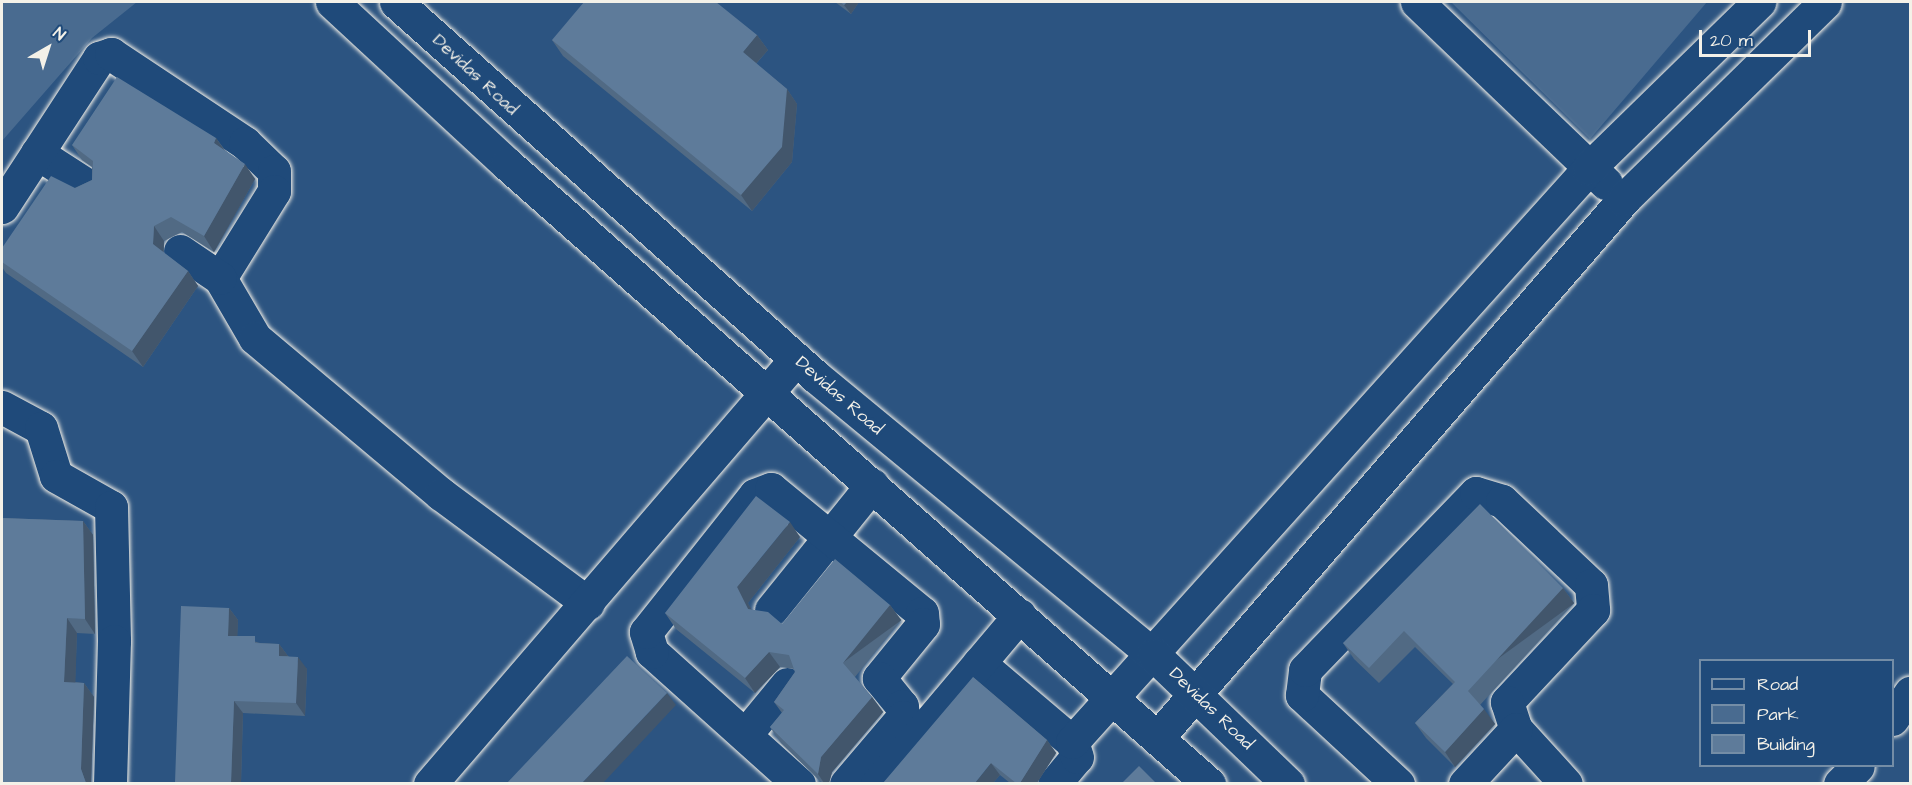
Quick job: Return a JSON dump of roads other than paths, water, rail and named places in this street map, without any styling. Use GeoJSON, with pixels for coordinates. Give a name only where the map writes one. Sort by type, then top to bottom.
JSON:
{"type":"FeatureCollection","features":[{"type":"Feature","properties":{"kind":"street"},"geometry":{"type":"LineString","coordinates":[[332,2],[768,395],[1115,697],[1209,783]]}},
{"type":"Feature","properties":{"kind":"street","name":"Devidas Road"},"geometry":{"type":"LineString","coordinates":[[396,2],[589,180],[796,359],[1154,655],[1288,783]]}},
{"type":"Feature","properties":{"kind":"street"},"geometry":{"type":"LineString","coordinates":[[1417,2],[1624,199]]}},
{"type":"Feature","properties":{"kind":"street"},"geometry":{"type":"LineString","coordinates":[[1072,742],[1154,655],[1589,168],[1760,2]]}},
{"type":"Feature","properties":{"kind":"street"},"geometry":{"type":"LineString","coordinates":[[1158,737],[1624,199],[1825,2]]}},
{"type":"Feature","properties":{"kind":"street"},"geometry":{"type":"LineString","coordinates":[[2,207],[99,58],[111,54],[245,143],[274,171],[274,191],[220,278]]}},
{"type":"Feature","properties":{"kind":"street"},"geometry":{"type":"LineString","coordinates":[[37,153],[87,185]]}},
{"type":"Feature","properties":{"kind":"street"},"geometry":{"type":"LineString","coordinates":[[180,250],[220,278],[255,338],[279,363],[441,494],[588,603]]}},
{"type":"Feature","properties":{"kind":"street"},"geometry":{"type":"LineString","coordinates":[[430,783],[768,395],[796,359]]}},
{"type":"Feature","properties":{"kind":"street"},"geometry":{"type":"LineString","coordinates":[[2,407],[41,428],[56,476],[111,507],[114,641],[110,783]]}},
{"type":"Feature","properties":{"kind":"street"},"geometry":{"type":"LineString","coordinates":[[771,610],[872,485]]}},
{"type":"Feature","properties":{"kind":"street"},"geometry":{"type":"LineString","coordinates":[[799,783],[652,652],[646,632],[755,495],[771,489],[922,613],[923,624],[879,678],[902,706],[903,717],[846,783]]}},
{"type":"Feature","properties":{"kind":"street"},"geometry":{"type":"LineString","coordinates":[[1398,783],[1302,695],[1305,670],[1476,493],[1502,501],[1591,585],[1593,610],[1507,702],[1516,729],[1566,783]]}},
{"type":"Feature","properties":{"kind":"street"},"geometry":{"type":"LineString","coordinates":[[877,783],[1020,615]]}},
{"type":"Feature","properties":{"kind":"street"},"geometry":{"type":"LineString","coordinates":[[979,663],[1072,742],[1077,758],[1054,783]]}},
{"type":"Feature","properties":{"kind":"street"},"geometry":{"type":"LineString","coordinates":[[745,735],[787,684]]}},
{"type":"Feature","properties":{"kind":"street"},"geometry":{"type":"LineString","coordinates":[[1894,718],[1911,693]]}},
{"type":"Feature","properties":{"kind":"street"},"geometry":{"type":"LineString","coordinates":[[1465,783],[1516,729]]}},
{"type":"Feature","properties":{"kind":"street"},"geometry":{"type":"LineString","coordinates":[[1840,783],[1856,767]]}}]}
